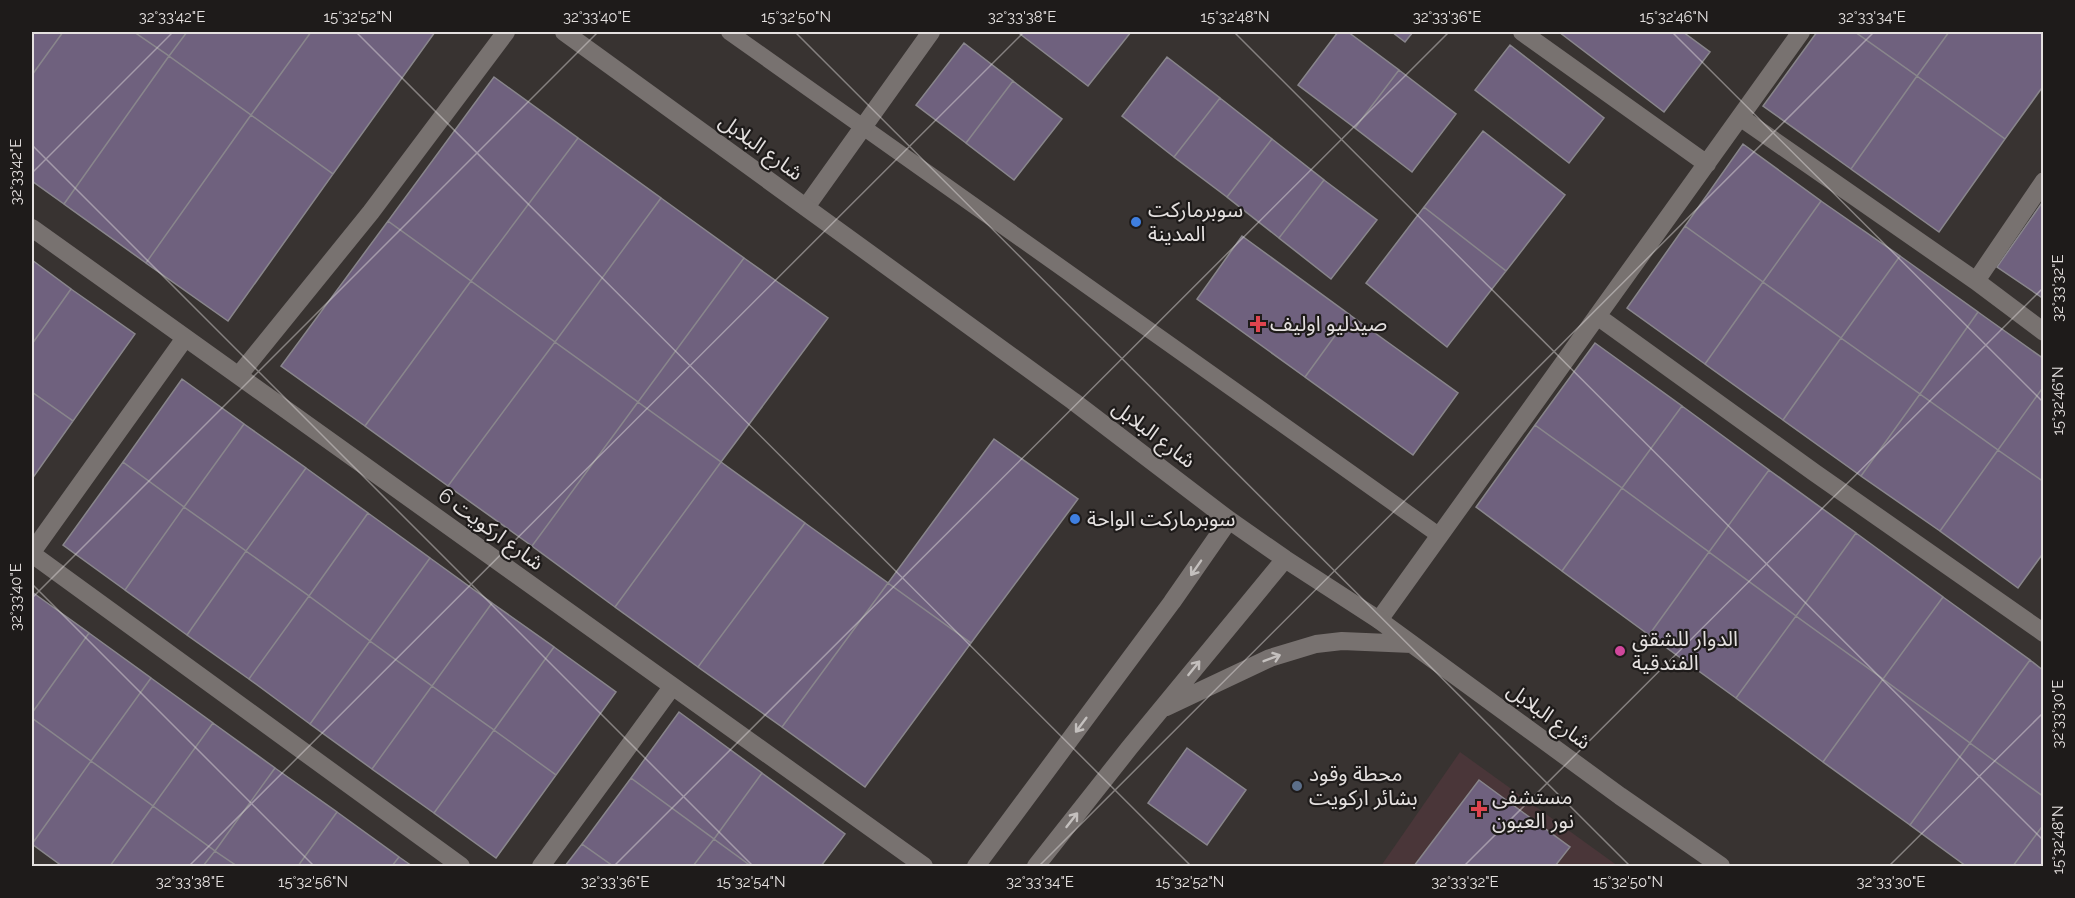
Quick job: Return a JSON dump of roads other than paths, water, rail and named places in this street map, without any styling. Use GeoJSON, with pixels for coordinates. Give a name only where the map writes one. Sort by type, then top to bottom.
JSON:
{"type":"FeatureCollection","features":[{"type":"Feature","properties":{"kind":"street"},"geometry":{"type":"LineString","coordinates":[[239,375],[371,212],[506,32]]}},
{"type":"Feature","properties":{"kind":"street","name":"شارع البلابل"},"geometry":{"type":"LineString","coordinates":[[564,32],[1074,401],[1229,520],[1379,620],[1721,867]]}},
{"type":"Feature","properties":{"kind":"street"},"geometry":{"type":"LineString","coordinates":[[806,207],[932,32]]}},
{"type":"Feature","properties":{"kind":"street"},"geometry":{"type":"LineString","coordinates":[[1522,32],[1707,164]]}},
{"type":"Feature","properties":{"kind":"street"},"geometry":{"type":"LineString","coordinates":[[1379,620],[1801,32]]}},
{"type":"Feature","properties":{"kind":"street"},"geometry":{"type":"LineString","coordinates":[[1740,117],[1976,281],[2043,332]]}},
{"type":"Feature","properties":{"kind":"street"},"geometry":{"type":"LineString","coordinates":[[1976,281],[2043,181]]}},
{"type":"Feature","properties":{"kind":"street","name":"شارع اركويت 6"},"geometry":{"type":"LineString","coordinates":[[32,228],[924,867]]}},
{"type":"Feature","properties":{"kind":"street"},"geometry":{"type":"LineString","coordinates":[[1597,316],[1815,473],[2043,631]]}},
{"type":"Feature","properties":{"kind":"street"},"geometry":{"type":"LineString","coordinates":[[185,338],[32,553],[461,867]]}},
{"type":"Feature","properties":{"kind":"street"},"geometry":{"type":"LineString","coordinates":[[976,867],[1172,602],[1229,520]]}},
{"type":"Feature","properties":{"kind":"street"},"geometry":{"type":"LineString","coordinates":[[1036,867],[1161,709],[1285,559]]}},
{"type":"Feature","properties":{"kind":"street"},"geometry":{"type":"LineString","coordinates":[[1161,709],[1270,658],[1316,644],[1342,641],[1412,644]]}},
{"type":"Feature","properties":{"kind":"street"},"geometry":{"type":"LineString","coordinates":[[541,867],[672,687]]}},
{"type":"Feature","properties":{"kind":"lane"},"geometry":{"type":"LineString","coordinates":[[729,32],[1440,536]]}},
{"type":"Feature","properties":{"kind":"place","name":"سوبرماركت المدينة"},"geometry":{"type":"Point","coordinates":[1136,222]}},
{"type":"Feature","properties":{"kind":"place","name":"صيدليو اوليف"},"geometry":{"type":"Point","coordinates":[1258,324]}},
{"type":"Feature","properties":{"kind":"place","name":"سوبرماركت الواحة"},"geometry":{"type":"Point","coordinates":[1075,519]}},
{"type":"Feature","properties":{"kind":"place","name":"الدوار للشقق الفندقية"},"geometry":{"type":"Point","coordinates":[1620,651]}},
{"type":"Feature","properties":{"kind":"place","name":"محطة وقود بشائر اركويت"},"geometry":{"type":"Point","coordinates":[1297,786]}},
{"type":"Feature","properties":{"kind":"place","name":"مستشفى نور العيون"},"geometry":{"type":"Point","coordinates":[1479,809]}}]}
